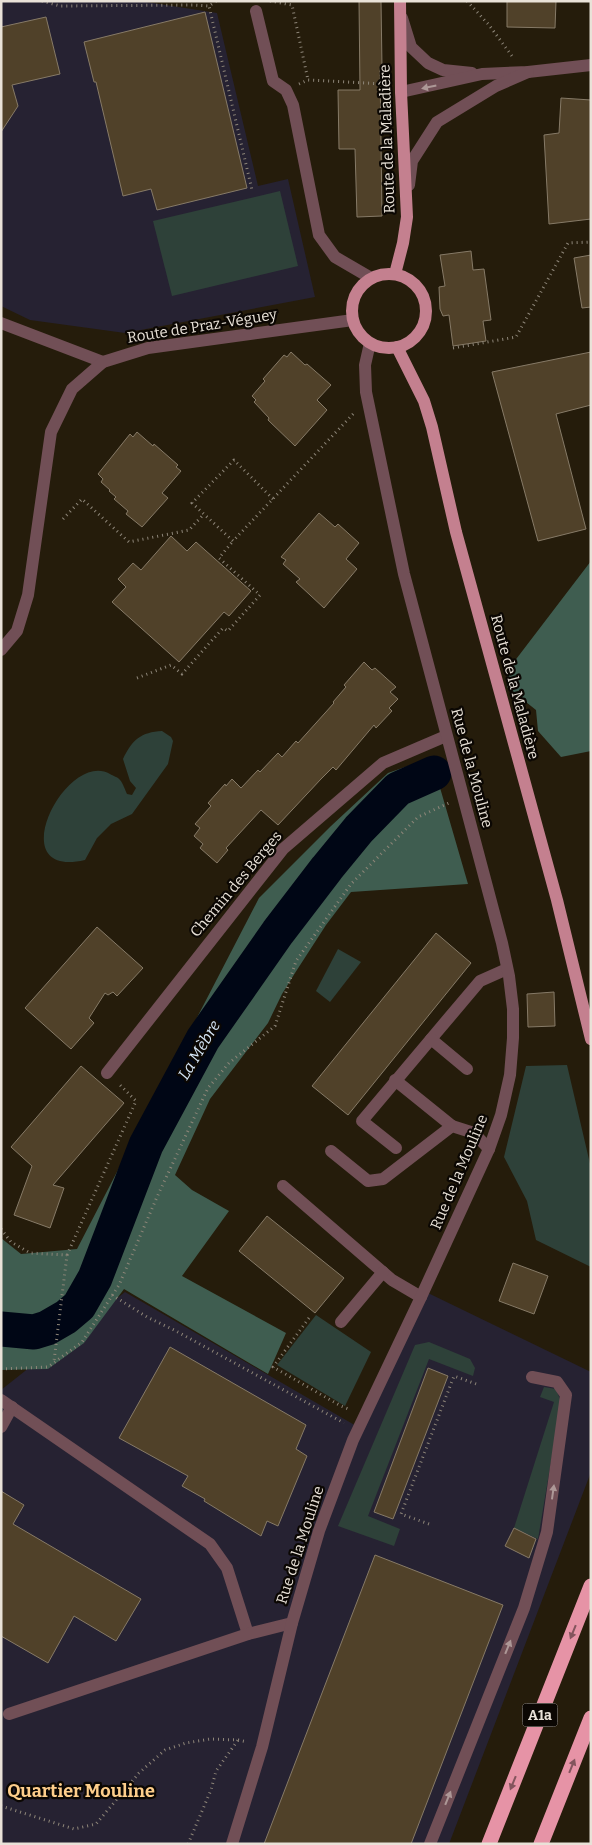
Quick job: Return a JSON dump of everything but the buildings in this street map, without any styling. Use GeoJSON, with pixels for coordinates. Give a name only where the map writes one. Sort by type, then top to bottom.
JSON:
{"type":"FeatureCollection","features":[{"type":"Feature","properties":{"kind":"highway","name":"A1a"},"geometry":{"type":"LineString","coordinates":[[489,1844],[591,1586]]}},
{"type":"Feature","properties":{"kind":"highway"},"geometry":{"type":"LineString","coordinates":[[541,1844],[591,1718]]}},
{"type":"Feature","properties":{"kind":"main road","name":"Route de la Maladière"},"geometry":{"type":"LineString","coordinates":[[394,274],[403,243],[407,216],[400,7]]}},
{"type":"Feature","properties":{"kind":"main road"},"geometry":{"type":"LineString","coordinates":[[382,274],[394,274],[406,278],[420,292],[426,310],[426,319],[416,336],[408,343],[397,347],[384,348],[370,343],[358,333],[353,320],[353,299],[357,291],[371,278],[382,274]]}},
{"type":"Feature","properties":{"kind":"main road","name":"Route de la Maladière"},"geometry":{"type":"LineString","coordinates":[[397,347],[424,401],[432,427],[456,532],[557,900],[591,1039]]}},
{"type":"Feature","properties":{"kind":"street"},"geometry":{"type":"LineString","coordinates":[[400,7],[411,47],[428,63],[443,70],[482,74],[528,72],[591,65]]}},
{"type":"Feature","properties":{"kind":"street"},"geometry":{"type":"LineString","coordinates":[[256,11],[273,81],[286,90],[293,105],[319,235],[335,257],[371,278]]}},
{"type":"Feature","properties":{"kind":"street"},"geometry":{"type":"LineString","coordinates":[[407,216],[412,160],[438,122],[496,86],[528,72]]}},
{"type":"Feature","properties":{"kind":"street"},"geometry":{"type":"LineString","coordinates":[[402,92],[482,74]]}},
{"type":"Feature","properties":{"kind":"street","name":"Route de Praz-Véguey"},"geometry":{"type":"LineString","coordinates":[[1,650],[17,631],[28,595],[51,432],[72,389],[104,362],[148,348],[353,320]]}},
{"type":"Feature","properties":{"kind":"street"},"geometry":{"type":"LineString","coordinates":[[1,323],[104,362]]}},
{"type":"Feature","properties":{"kind":"street","name":"Rue de la Mouline"},"geometry":{"type":"LineString","coordinates":[[232,1844],[262,1747],[292,1623],[319,1532],[358,1430],[489,1148],[501,1115],[510,1074],[513,1038],[512,1009],[507,969],[464,797],[446,736],[404,574],[368,399],[365,365],[370,343]]}},
{"type":"Feature","properties":{"kind":"street","name":"Chemin des Berges"},"geometry":{"type":"LineString","coordinates":[[107,1073],[283,849],[383,762],[446,736]]}},
{"type":"Feature","properties":{"kind":"street"},"geometry":{"type":"LineString","coordinates":[[396,1148],[362,1121],[480,981],[507,969]]}},
{"type":"Feature","properties":{"kind":"street"},"geometry":{"type":"LineString","coordinates":[[431,1039],[467,1069]]}},
{"type":"Feature","properties":{"kind":"street"},"geometry":{"type":"LineString","coordinates":[[395,1080],[452,1126],[474,1133],[489,1148]]}},
{"type":"Feature","properties":{"kind":"street"},"geometry":{"type":"LineString","coordinates":[[331,1151],[368,1181],[383,1179],[452,1126]]}},
{"type":"Feature","properties":{"kind":"street"},"geometry":{"type":"LineString","coordinates":[[283,1186],[392,1280],[421,1297]]}},
{"type":"Feature","properties":{"kind":"street"},"geometry":{"type":"LineString","coordinates":[[340,1322],[383,1272]]}},
{"type":"Feature","properties":{"kind":"street"},"geometry":{"type":"LineString","coordinates":[[430,1844],[524,1608],[547,1532],[566,1395],[557,1382],[532,1377]]}},
{"type":"Feature","properties":{"kind":"street"},"geometry":{"type":"LineString","coordinates":[[1,1400],[210,1544],[227,1568],[248,1634]]}},
{"type":"Feature","properties":{"kind":"street"},"geometry":{"type":"LineString","coordinates":[[1,1428],[12,1407]]}},
{"type":"Feature","properties":{"kind":"street"},"geometry":{"type":"LineString","coordinates":[[9,1714],[248,1634],[292,1623]]}},
{"type":"Feature","properties":{"kind":"path"},"geometry":{"type":"LineString","coordinates":[[42,1],[60,6],[209,6],[216,1]]}},
{"type":"Feature","properties":{"kind":"path"},"geometry":{"type":"LineString","coordinates":[[270,1],[292,4],[308,80]]}},
{"type":"Feature","properties":{"kind":"path"},"geometry":{"type":"LineString","coordinates":[[467,1],[489,25],[512,56]]}},
{"type":"Feature","properties":{"kind":"path"},"geometry":{"type":"LineString","coordinates":[[209,6],[252,190]]}},
{"type":"Feature","properties":{"kind":"path"},"geometry":{"type":"LineString","coordinates":[[286,90],[308,80],[385,84]]}},
{"type":"Feature","properties":{"kind":"path"},"geometry":{"type":"LineString","coordinates":[[453,348],[516,337],[568,243],[591,242]]}},
{"type":"Feature","properties":{"kind":"path"},"geometry":{"type":"LineString","coordinates":[[137,678],[171,665],[182,674],[223,628],[228,632],[260,595],[219,558],[368,399]]}},
{"type":"Feature","properties":{"kind":"path"},"geometry":{"type":"LineString","coordinates":[[233,541],[192,503],[234,460],[273,499]]}},
{"type":"Feature","properties":{"kind":"path"},"geometry":{"type":"LineString","coordinates":[[63,519],[82,499],[129,542],[189,530],[204,514]]}},
{"type":"Feature","properties":{"kind":"path"},"geometry":{"type":"LineString","coordinates":[[1,1369],[48,1368],[82,1342],[119,1285],[156,1197],[202,1099],[229,1063],[275,1026],[296,961],[351,884],[418,818],[464,797]]}},
{"type":"Feature","properties":{"kind":"path"},"geometry":{"type":"LineString","coordinates":[[54,1362],[67,1256],[136,1101],[107,1073]]}},
{"type":"Feature","properties":{"kind":"path"},"geometry":{"type":"LineString","coordinates":[[1,1229],[11,1242],[30,1253],[67,1256]]}},
{"type":"Feature","properties":{"kind":"path"},"geometry":{"type":"LineString","coordinates":[[112,1295],[147,1317],[358,1430]]}},
{"type":"Feature","properties":{"kind":"path"},"geometry":{"type":"LineString","coordinates":[[309,1318],[272,1367],[342,1406],[365,1415]]}},
{"type":"Feature","properties":{"kind":"path"},"geometry":{"type":"LineString","coordinates":[[429,1524],[402,1514],[454,1376],[479,1385]]}},
{"type":"Feature","properties":{"kind":"path"},"geometry":{"type":"LineString","coordinates":[[1,1806],[74,1830],[96,1824],[139,1773],[165,1750],[186,1743],[210,1739],[238,1740],[262,1747]]}},
{"type":"Feature","properties":{"kind":"path"},"geometry":{"type":"LineString","coordinates":[[188,1844],[211,1790],[216,1771],[238,1740]]}},
{"type":"Feature","properties":{"kind":"shaded area"},"geometry":{"type":"Polygon","coordinates":[[[1,1],[140,1],[217,13],[258,186],[288,179],[315,297],[125,333],[30,320],[1,306],[1,1]]]}},
{"type":"Feature","properties":{"kind":"shaded area"},"geometry":{"type":"Polygon","coordinates":[[[125,1292],[358,1427],[428,1293],[591,1372],[591,1472],[449,1844],[1,1844],[1,1390],[125,1292]]]}},
{"type":"Feature","properties":{"kind":"green space"},"geometry":{"type":"Polygon","coordinates":[[[280,191],[298,266],[172,296],[153,221],[280,191]]]}},
{"type":"Feature","properties":{"kind":"green space"},"geometry":{"type":"Polygon","coordinates":[[[591,561],[591,751],[561,757],[538,731],[536,710],[507,687],[507,671],[591,561]]]}},
{"type":"Feature","properties":{"kind":"green space"},"geometry":{"type":"Polygon","coordinates":[[[162,731],[171,737],[173,741],[168,764],[132,814],[111,824],[97,838],[85,860],[60,861],[47,851],[44,835],[49,815],[60,795],[76,780],[93,771],[117,777],[127,794],[132,795],[136,788],[130,781],[123,759],[138,738],[148,733],[162,731]]]}},
{"type":"Feature","properties":{"kind":"green space"},"geometry":{"type":"Polygon","coordinates":[[[428,759],[434,767],[468,884],[351,892],[326,925],[295,973],[268,1023],[210,1099],[175,1175],[192,1190],[229,1211],[182,1276],[286,1333],[268,1374],[124,1289],[84,1343],[48,1369],[1,1370],[1,1238],[21,1254],[77,1249],[259,898],[331,826],[388,773],[428,759]]]}},
{"type":"Feature","properties":{"kind":"green space"},"geometry":{"type":"Polygon","coordinates":[[[338,949],[361,962],[330,1002],[316,991],[338,949]]]}},
{"type":"Feature","properties":{"kind":"green space"},"geometry":{"type":"Polygon","coordinates":[[[567,1065],[591,1168],[591,1267],[536,1240],[527,1201],[504,1157],[526,1066],[567,1065]]]}},
{"type":"Feature","properties":{"kind":"green space"},"geometry":{"type":"Polygon","coordinates":[[[316,1315],[371,1352],[345,1406],[277,1365],[316,1315]]]}},
{"type":"Feature","properties":{"kind":"green space"},"geometry":{"type":"Polygon","coordinates":[[[429,1342],[470,1359],[475,1368],[473,1376],[429,1359],[368,1516],[400,1529],[394,1546],[338,1526],[415,1345],[429,1342]]]}},
{"type":"Feature","properties":{"kind":"green space"},"geometry":{"type":"Polygon","coordinates":[[[544,1387],[556,1389],[561,1402],[538,1539],[514,1528],[554,1402],[540,1397],[544,1387]]]}},
{"type":"Feature","properties":{"kind":"waterway","name":"La Mèbre"},"geometry":{"type":"LineString","coordinates":[[1,1329],[34,1332],[47,1328],[66,1317],[79,1306],[95,1278],[146,1145],[203,1039],[278,932],[359,829],[398,789],[434,773]]}},
{"type":"Feature","properties":{"kind":"district","name":"Quartier Mouline"},"geometry":{"type":"Point","coordinates":[81,1791]}}]}
